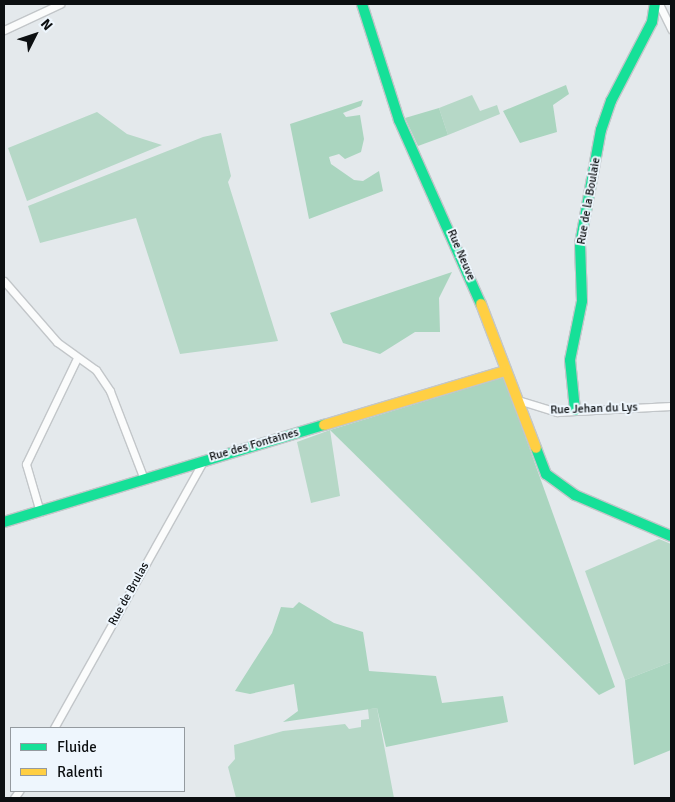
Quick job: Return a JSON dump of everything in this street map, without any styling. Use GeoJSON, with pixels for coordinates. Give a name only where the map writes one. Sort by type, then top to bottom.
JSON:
{"type":"FeatureCollection","features":[{"type":"Feature","properties":{"kind":"street"},"geometry":{"type":"LineString","coordinates":[[4,30],[60,4]]}},
{"type":"Feature","properties":{"kind":"street","name":"Rue Neuve"},"geometry":{"type":"LineString","coordinates":[[362,4],[400,120],[452,232],[546,474],[575,495],[671,536]]}},
{"type":"Feature","properties":{"kind":"street","name":"Rue de la Boulaie"},"geometry":{"type":"LineString","coordinates":[[575,410],[570,360],[582,301],[580,244],[601,130],[611,101],[652,22],[655,4]]}},
{"type":"Feature","properties":{"kind":"street"},"geometry":{"type":"LineString","coordinates":[[659,4],[670,25]]}},
{"type":"Feature","properties":{"kind":"street"},"geometry":{"type":"LineString","coordinates":[[652,22],[662,18],[670,25]]}},
{"type":"Feature","properties":{"kind":"street"},"geometry":{"type":"LineString","coordinates":[[4,281],[57,342],[96,370],[110,391],[144,479]]}},
{"type":"Feature","properties":{"kind":"street"},"geometry":{"type":"LineString","coordinates":[[40,512],[26,464],[77,358]]}},
{"type":"Feature","properties":{"kind":"street","name":"Rue des Fontaines"},"geometry":{"type":"LineString","coordinates":[[4,522],[204,460],[505,371]]}},
{"type":"Feature","properties":{"kind":"street","name":"Rue Jehan du Lys"},"geometry":{"type":"LineString","coordinates":[[518,400],[544,411],[671,406]]}},
{"type":"Feature","properties":{"kind":"street","name":"Rue de Brulas"},"geometry":{"type":"LineString","coordinates":[[55,727],[204,460]]}},
{"type":"Feature","properties":{"kind":"green space"},"geometry":{"type":"Polygon","coordinates":[[[566,85],[569,94],[553,105],[557,132],[520,143],[503,111],[566,85]]]}},
{"type":"Feature","properties":{"kind":"green space"},"geometry":{"type":"Polygon","coordinates":[[[472,95],[480,111],[497,105],[500,114],[448,135],[439,108],[472,95]]]}},
{"type":"Feature","properties":{"kind":"green space"},"geometry":{"type":"Polygon","coordinates":[[[363,100],[361,106],[343,113],[346,117],[360,115],[364,139],[361,152],[345,159],[339,154],[329,157],[331,164],[354,180],[363,181],[379,171],[383,191],[309,219],[290,124],[363,100]]]}},
{"type":"Feature","properties":{"kind":"green space"},"geometry":{"type":"Polygon","coordinates":[[[439,108],[448,135],[418,146],[405,118],[439,108]]]}},
{"type":"Feature","properties":{"kind":"green space"},"geometry":{"type":"Polygon","coordinates":[[[97,112],[127,134],[162,145],[27,201],[8,148],[97,112]]]}},
{"type":"Feature","properties":{"kind":"green space"},"geometry":{"type":"Polygon","coordinates":[[[221,133],[231,176],[228,182],[278,341],[180,354],[136,218],[40,243],[28,206],[203,137],[221,133]]]}},
{"type":"Feature","properties":{"kind":"green space"},"geometry":{"type":"Polygon","coordinates":[[[452,272],[439,298],[440,332],[415,332],[380,354],[343,343],[330,313],[452,272]]]}},
{"type":"Feature","properties":{"kind":"green space"},"geometry":{"type":"Polygon","coordinates":[[[504,377],[615,687],[599,695],[330,430],[504,377]]]}},
{"type":"Feature","properties":{"kind":"green space"},"geometry":{"type":"Polygon","coordinates":[[[330,430],[340,496],[311,503],[297,442],[330,430]]]}},
{"type":"Feature","properties":{"kind":"green space"},"geometry":{"type":"Polygon","coordinates":[[[659,539],[671,544],[671,662],[625,680],[585,571],[659,539]]]}},
{"type":"Feature","properties":{"kind":"green space"},"geometry":{"type":"Polygon","coordinates":[[[299,602],[334,623],[363,632],[369,671],[436,676],[442,703],[503,696],[508,722],[386,747],[377,708],[283,722],[298,711],[294,684],[250,694],[235,691],[272,633],[281,607],[293,608],[299,602]]]}},
{"type":"Feature","properties":{"kind":"green space"},"geometry":{"type":"Polygon","coordinates":[[[671,662],[671,750],[634,765],[625,680],[671,662]]]}},
{"type":"Feature","properties":{"kind":"green space"},"geometry":{"type":"Polygon","coordinates":[[[377,708],[394,798],[236,798],[228,767],[235,759],[234,745],[283,731],[345,724],[349,729],[361,727],[361,720],[369,719],[368,709],[377,708]]]}},
{"type":"Feature","properties":{"kind":"traffic: fast"},"geometry":{"type":"LineString","coordinates":[[362,4],[399,120],[481,304]]}},
{"type":"Feature","properties":{"kind":"traffic: fast"},"geometry":{"type":"LineString","coordinates":[[575,410],[570,360],[582,301],[580,244],[601,130],[611,101],[652,22],[655,4]]}},
{"type":"Feature","properties":{"kind":"traffic: fast"},"geometry":{"type":"LineString","coordinates":[[4,522],[324,425]]}},
{"type":"Feature","properties":{"kind":"traffic: fast"},"geometry":{"type":"LineString","coordinates":[[536,448],[546,474],[575,495],[671,536]]}},
{"type":"Feature","properties":{"kind":"traffic: slow"},"geometry":{"type":"LineString","coordinates":[[481,304],[536,448]]}},
{"type":"Feature","properties":{"kind":"traffic: slow"},"geometry":{"type":"LineString","coordinates":[[324,425],[505,371]]}}]}
